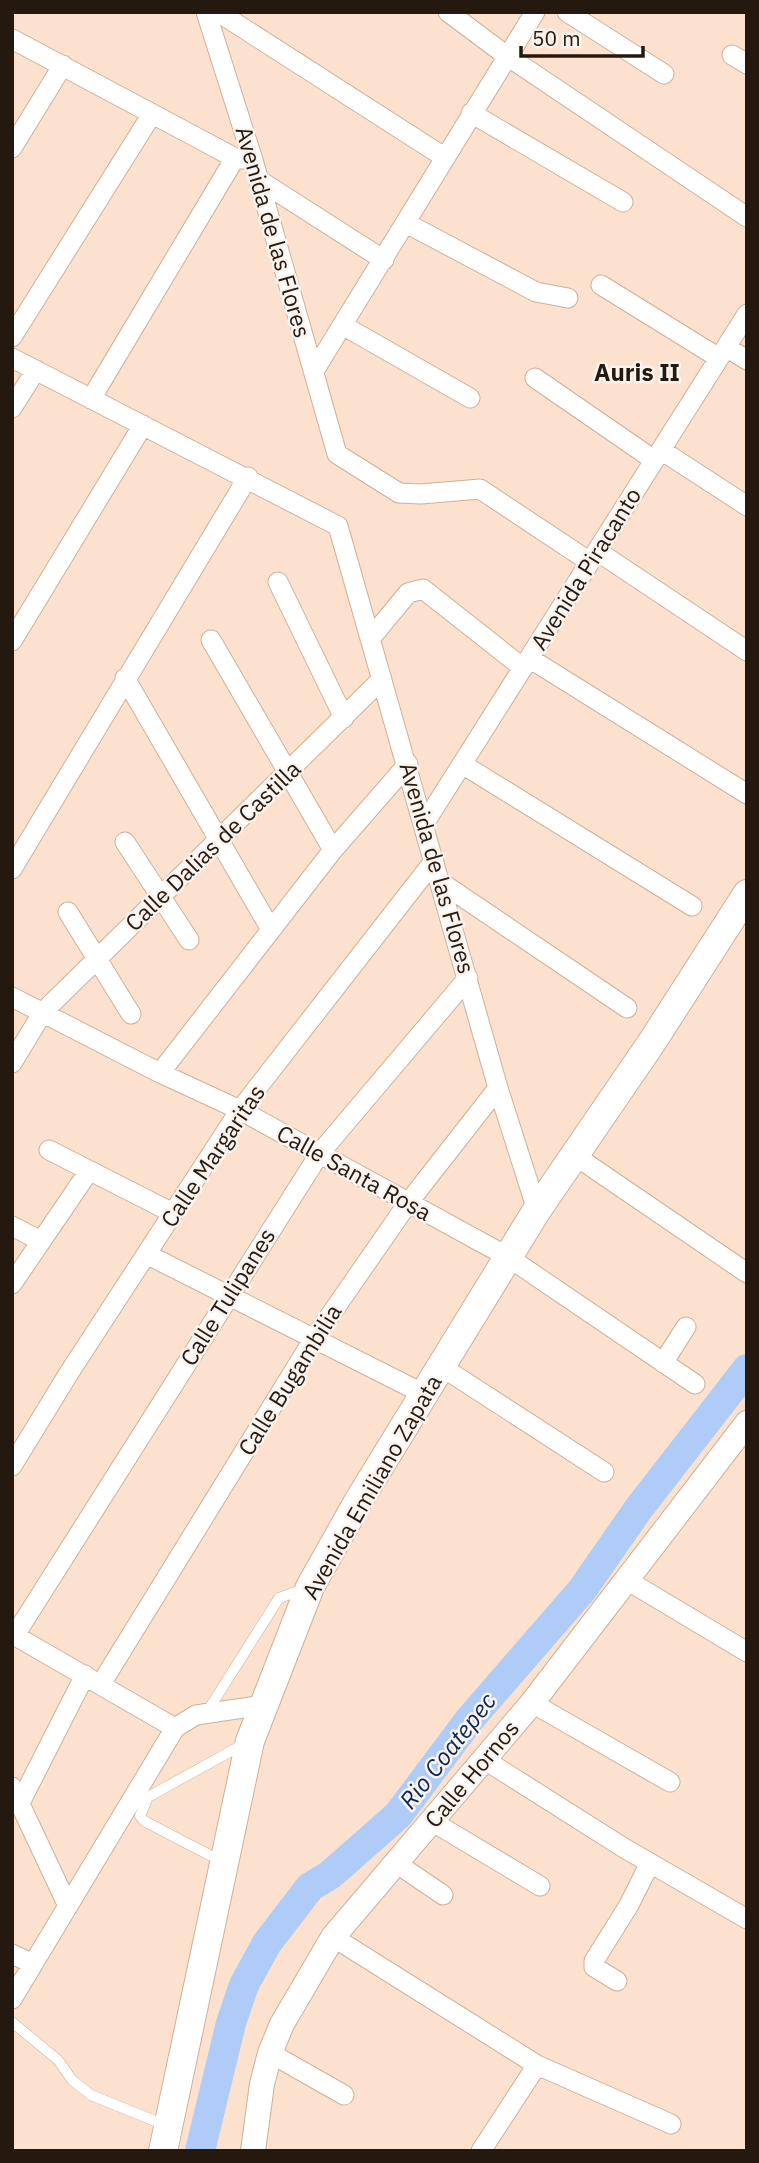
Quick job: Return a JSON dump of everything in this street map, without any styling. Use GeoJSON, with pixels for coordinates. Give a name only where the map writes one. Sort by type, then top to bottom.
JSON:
{"type":"FeatureCollection","features":[{"type":"Feature","properties":{"kind":"main road","name":"Avenida Emiliano Zapata"},"geometry":{"type":"LineString","coordinates":[[166,2139],[250,1741],[310,1587],[537,1210],[652,1042],[747,894]]}},
{"type":"Feature","properties":{"kind":"street","name":"Avenida de las Flores"},"geometry":{"type":"LineString","coordinates":[[206,12],[244,159],[259,180],[337,454],[399,493],[480,489],[593,556]]}},
{"type":"Feature","properties":{"kind":"street"},"geometry":{"type":"LineString","coordinates":[[218,12],[444,157]]}},
{"type":"Feature","properties":{"kind":"street"},"geometry":{"type":"LineString","coordinates":[[449,12],[508,56],[747,217]]}},
{"type":"Feature","properties":{"kind":"street"},"geometry":{"type":"LineString","coordinates":[[314,371],[535,12]]}},
{"type":"Feature","properties":{"kind":"street"},"geometry":{"type":"LineString","coordinates":[[567,12],[664,74]]}},
{"type":"Feature","properties":{"kind":"street"},"geometry":{"type":"LineString","coordinates":[[12,39],[152,114],[244,159],[91,399]]}},
{"type":"Feature","properties":{"kind":"street"},"geometry":{"type":"LineString","coordinates":[[12,148],[63,65]]}},
{"type":"Feature","properties":{"kind":"street"},"geometry":{"type":"LineString","coordinates":[[471,113],[623,202]]}},
{"type":"Feature","properties":{"kind":"street"},"geometry":{"type":"LineString","coordinates":[[12,337],[152,114]]}},
{"type":"Feature","properties":{"kind":"street"},"geometry":{"type":"LineString","coordinates":[[259,180],[384,260]]}},
{"type":"Feature","properties":{"kind":"street"},"geometry":{"type":"LineString","coordinates":[[406,223],[536,292],[568,298]]}},
{"type":"Feature","properties":{"kind":"street"},"geometry":{"type":"LineString","coordinates":[[601,285],[722,353],[747,360]]}},
{"type":"Feature","properties":{"kind":"street","name":"Avenida Piracanto"},"geometry":{"type":"LineString","coordinates":[[424,824],[747,314]]}},
{"type":"Feature","properties":{"kind":"street"},"geometry":{"type":"LineString","coordinates":[[344,326],[470,398]]}},
{"type":"Feature","properties":{"kind":"street"},"geometry":{"type":"LineString","coordinates":[[12,358],[248,477],[12,869]]}},
{"type":"Feature","properties":{"kind":"street"},"geometry":{"type":"LineString","coordinates":[[12,408],[36,370]]}},
{"type":"Feature","properties":{"kind":"street"},"geometry":{"type":"LineString","coordinates":[[535,378],[657,455],[747,506]]}},
{"type":"Feature","properties":{"kind":"street"},"geometry":{"type":"LineString","coordinates":[[12,641],[143,425]]}},
{"type":"Feature","properties":{"kind":"street","name":"Avenida de las Flores"},"geometry":{"type":"LineString","coordinates":[[248,477],[338,526],[408,764],[498,1088],[537,1210]]}},
{"type":"Feature","properties":{"kind":"street"},"geometry":{"type":"LineString","coordinates":[[593,556],[747,651]]}},
{"type":"Feature","properties":{"kind":"street"},"geometry":{"type":"LineString","coordinates":[[278,582],[344,718]]}},
{"type":"Feature","properties":{"kind":"street"},"geometry":{"type":"LineString","coordinates":[[370,639],[408,593],[423,589],[526,663],[747,794]]}},
{"type":"Feature","properties":{"kind":"street"},"geometry":{"type":"LineString","coordinates":[[211,640],[333,850]]}},
{"type":"Feature","properties":{"kind":"street"},"geometry":{"type":"LineString","coordinates":[[125,678],[270,928]]}},
{"type":"Feature","properties":{"kind":"street","name":"Calle Dalias de Castilla"},"geometry":{"type":"LineString","coordinates":[[12,1063],[43,1012],[382,679]]}},
{"type":"Feature","properties":{"kind":"street"},"geometry":{"type":"LineString","coordinates":[[160,1073],[270,928],[408,764]]}},
{"type":"Feature","properties":{"kind":"street"},"geometry":{"type":"LineString","coordinates":[[462,764],[692,906]]}},
{"type":"Feature","properties":{"kind":"street"},"geometry":{"type":"LineString","coordinates":[[125,842],[189,940]]}},
{"type":"Feature","properties":{"kind":"street","name":"Calle Margaritas"},"geometry":{"type":"LineString","coordinates":[[12,1466],[69,1373],[240,1110],[434,861]]}},
{"type":"Feature","properties":{"kind":"street"},"geometry":{"type":"LineString","coordinates":[[439,881],[627,1007]]}},
{"type":"Feature","properties":{"kind":"street"},"geometry":{"type":"LineString","coordinates":[[68,912],[131,1014]]}},
{"type":"Feature","properties":{"kind":"street","name":"Calle Tulipanes"},"geometry":{"type":"LineString","coordinates":[[13,1635],[320,1153],[468,978]]}},
{"type":"Feature","properties":{"kind":"street","name":"Calle Santa Rosa"},"geometry":{"type":"LineString","coordinates":[[12,997],[160,1073],[240,1110],[508,1257],[695,1384]]}},
{"type":"Feature","properties":{"kind":"street","name":"Calle Bugambilia"},"geometry":{"type":"LineString","coordinates":[[16,1795],[313,1340],[408,1203],[498,1088]]}},
{"type":"Feature","properties":{"kind":"street"},"geometry":{"type":"LineString","coordinates":[[50,1150],[173,1213]]}},
{"type":"Feature","properties":{"kind":"street"},"geometry":{"type":"LineString","coordinates":[[574,1155],[747,1273]]}},
{"type":"Feature","properties":{"kind":"street"},"geometry":{"type":"LineString","coordinates":[[13,1283],[89,1171]]}},
{"type":"Feature","properties":{"kind":"street"},"geometry":{"type":"LineString","coordinates":[[12,1226],[41,1241]]}},
{"type":"Feature","properties":{"kind":"street"},"geometry":{"type":"LineString","coordinates":[[148,1255],[424,1394]]}},
{"type":"Feature","properties":{"kind":"street"},"geometry":{"type":"LineString","coordinates":[[663,1363],[686,1327]]}},
{"type":"Feature","properties":{"kind":"street"},"geometry":{"type":"LineString","coordinates":[[442,1367],[604,1472]]}},
{"type":"Feature","properties":{"kind":"street","name":"Calle Hornos"},"geometry":{"type":"LineString","coordinates":[[256,2149],[262,2084],[270,2053],[282,2024],[333,1937],[532,1703],[747,1423]]}},
{"type":"Feature","properties":{"kind":"street"},"geometry":{"type":"LineString","coordinates":[[625,1579],[747,1652]]}},
{"type":"Feature","properties":{"kind":"street"},"geometry":{"type":"LineString","coordinates":[[13,1635],[175,1728]]}},
{"type":"Feature","properties":{"kind":"street"},"geometry":{"type":"LineString","coordinates":[[532,1703],[670,1782]]}},
{"type":"Feature","properties":{"kind":"street"},"geometry":{"type":"LineString","coordinates":[[12,1999],[22,1959],[68,1904],[175,1728],[207,1713],[263,1705]]}},
{"type":"Feature","properties":{"kind":"street"},"geometry":{"type":"LineString","coordinates":[[485,1760],[650,1863],[747,1919]]}},
{"type":"Feature","properties":{"kind":"street"},"geometry":{"type":"LineString","coordinates":[[16,1795],[68,1904]]}},
{"type":"Feature","properties":{"kind":"street"},"geometry":{"type":"LineString","coordinates":[[433,1822],[540,1886]]}},
{"type":"Feature","properties":{"kind":"street"},"geometry":{"type":"LineString","coordinates":[[396,1863],[443,1895]]}},
{"type":"Feature","properties":{"kind":"street"},"geometry":{"type":"LineString","coordinates":[[617,1981],[594,1967],[594,1961],[629,1905],[650,1863]]}},
{"type":"Feature","properties":{"kind":"street"},"geometry":{"type":"LineString","coordinates":[[333,1937],[537,2065],[671,2124]]}},
{"type":"Feature","properties":{"kind":"street"},"geometry":{"type":"LineString","coordinates":[[12,1939],[22,1959]]}},
{"type":"Feature","properties":{"kind":"street"},"geometry":{"type":"LineString","coordinates":[[270,2053],[344,2095]]}},
{"type":"Feature","properties":{"kind":"street"},"geometry":{"type":"LineString","coordinates":[[481,2151],[537,2065]]}},
{"type":"Feature","properties":{"kind":"lane"},"geometry":{"type":"LineString","coordinates":[[207,1713],[279,1598],[310,1587]]}},
{"type":"Feature","properties":{"kind":"lane"},"geometry":{"type":"LineString","coordinates":[[224,1862],[144,1821],[140,1816],[148,1797],[250,1741]]}},
{"type":"Feature","properties":{"kind":"lane"},"geometry":{"type":"LineString","coordinates":[[12,2022],[58,2060],[72,2080],[91,2095],[166,2139]]}},
{"type":"Feature","properties":{"kind":"waterway","name":"Rio Coatepec"},"geometry":{"type":"LineString","coordinates":[[200,2151],[231,2023],[244,1985],[267,1943],[310,1887],[330,1875],[398,1815],[470,1719],[582,1590],[639,1508],[747,1369]]}},
{"type":"Feature","properties":{"kind":"district","name":"Auris II"},"geometry":{"type":"Point","coordinates":[637,373]}}]}
